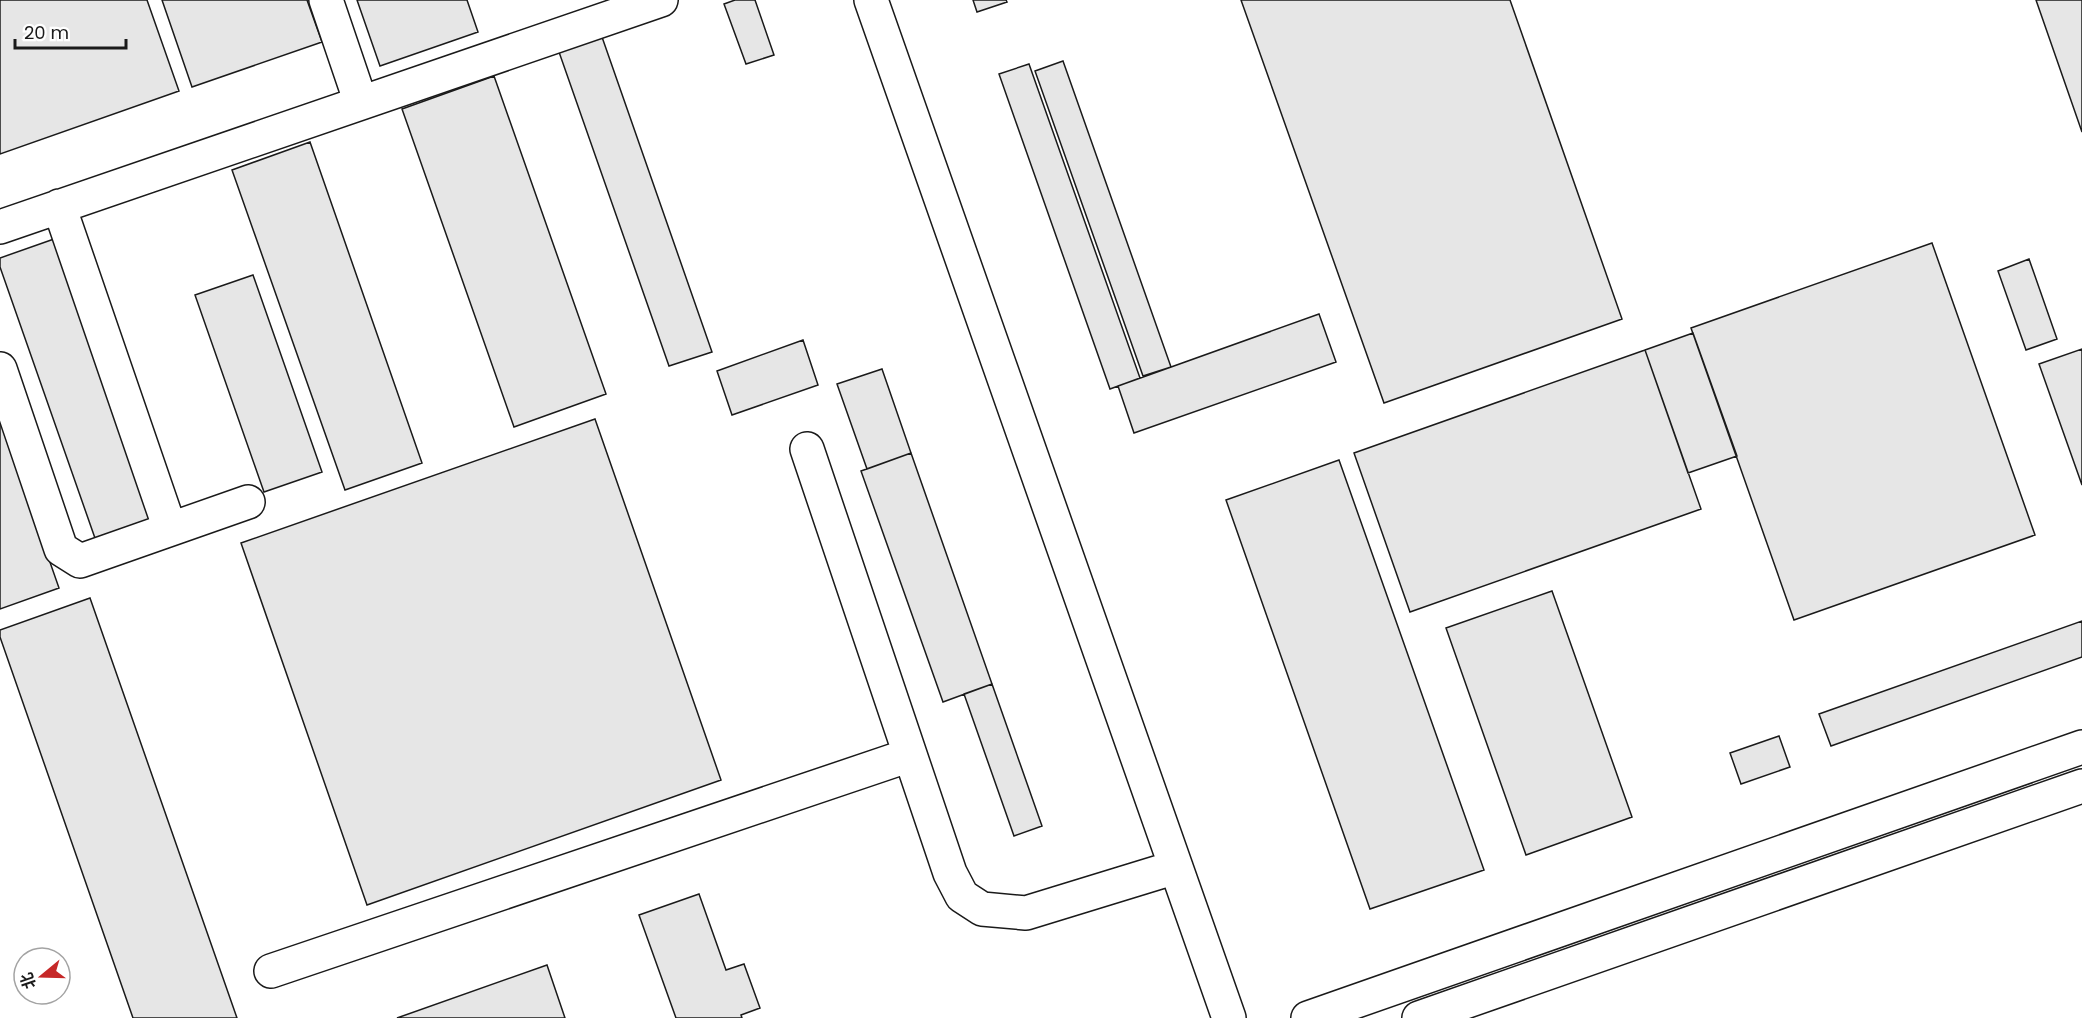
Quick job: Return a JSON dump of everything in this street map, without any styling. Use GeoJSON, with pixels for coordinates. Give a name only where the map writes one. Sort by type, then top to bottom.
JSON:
{"type":"FeatureCollection","features":[{"type":"Feature","properties":{"kind":"street"},"geometry":{"type":"LineString","coordinates":[[326,0],[361,103]]}},
{"type":"Feature","properties":{"kind":"street"},"geometry":{"type":"LineString","coordinates":[[0,227],[661,0]]}},
{"type":"Feature","properties":{"kind":"street"},"geometry":{"type":"LineString","coordinates":[[871,0],[1229,1018]]}},
{"type":"Feature","properties":{"kind":"street"},"geometry":{"type":"LineString","coordinates":[[59,206],[170,529]]}},
{"type":"Feature","properties":{"kind":"street"},"geometry":{"type":"LineString","coordinates":[[0,369],[62,549],[80,561],[248,502]]}},
{"type":"Feature","properties":{"kind":"street"},"geometry":{"type":"LineString","coordinates":[[807,449],[950,873],[962,896],[982,909],[1026,913],[1176,867]]}},
{"type":"Feature","properties":{"kind":"street"},"geometry":{"type":"LineString","coordinates":[[1308,1018],[2082,747]]}},
{"type":"Feature","properties":{"kind":"street"},"geometry":{"type":"LineString","coordinates":[[271,971],[910,755]]}},
{"type":"Feature","properties":{"kind":"street"},"geometry":{"type":"LineString","coordinates":[[1419,1018],[2082,786]]}},
{"type":"Feature","properties":{"kind":"building"},"geometry":{"type":"Polygon","coordinates":[[[0,0],[147,0],[179,91],[0,154],[0,0]]]}},
{"type":"Feature","properties":{"kind":"building"},"geometry":{"type":"Polygon","coordinates":[[[162,0],[307,0],[322,42],[192,87],[162,0]]]}},
{"type":"Feature","properties":{"kind":"building"},"geometry":{"type":"Polygon","coordinates":[[[357,0],[467,0],[478,32],[380,66],[357,0]]]}},
{"type":"Feature","properties":{"kind":"building"},"geometry":{"type":"Polygon","coordinates":[[[735,0],[755,0],[774,55],[746,64],[724,4],[735,0]]]}},
{"type":"Feature","properties":{"kind":"building"},"geometry":{"type":"Polygon","coordinates":[[[973,0],[1006,0],[1007,2],[977,12],[973,0]]]}},
{"type":"Feature","properties":{"kind":"building"},"geometry":{"type":"Polygon","coordinates":[[[1241,0],[1510,0],[1622,319],[1384,403],[1241,0]]]}},
{"type":"Feature","properties":{"kind":"building"},"geometry":{"type":"Polygon","coordinates":[[[2036,0],[2082,0],[2082,132],[2036,0]]]}},
{"type":"Feature","properties":{"kind":"building"},"geometry":{"type":"Polygon","coordinates":[[[602,37],[712,352],[669,366],[559,52],[602,37]]]}},
{"type":"Feature","properties":{"kind":"building"},"geometry":{"type":"Polygon","coordinates":[[[1063,61],[1171,367],[1143,376],[1035,71],[1063,61]]]}},
{"type":"Feature","properties":{"kind":"building"},"geometry":{"type":"Polygon","coordinates":[[[1029,64],[1140,378],[1110,389],[999,74],[1029,64]]]}},
{"type":"Feature","properties":{"kind":"building"},"geometry":{"type":"Polygon","coordinates":[[[494,76],[606,394],[514,427],[402,109],[494,76]]]}},
{"type":"Feature","properties":{"kind":"building"},"geometry":{"type":"Polygon","coordinates":[[[310,142],[422,463],[345,490],[232,170],[310,142]]]}},
{"type":"Feature","properties":{"kind":"building"},"geometry":{"type":"Polygon","coordinates":[[[54,239],[153,521],[96,541],[0,267],[0,258],[54,239]]]}},
{"type":"Feature","properties":{"kind":"building"},"geometry":{"type":"Polygon","coordinates":[[[1932,243],[2035,535],[1794,620],[1691,328],[1932,243]]]}},
{"type":"Feature","properties":{"kind":"building"},"geometry":{"type":"Polygon","coordinates":[[[2029,259],[2057,339],[2026,350],[1998,271],[2029,259]]]}},
{"type":"Feature","properties":{"kind":"building"},"geometry":{"type":"Polygon","coordinates":[[[253,275],[322,472],[264,492],[195,295],[253,275]]]}},
{"type":"Feature","properties":{"kind":"building"},"geometry":{"type":"Polygon","coordinates":[[[1319,314],[1336,362],[1134,433],[1118,386],[1319,314]]]}},
{"type":"Feature","properties":{"kind":"building"},"geometry":{"type":"Polygon","coordinates":[[[1693,333],[1737,456],[1688,473],[1645,350],[1693,333]]]}},
{"type":"Feature","properties":{"kind":"building"},"geometry":{"type":"Polygon","coordinates":[[[803,340],[818,385],[732,415],[717,371],[803,340]]]}},
{"type":"Feature","properties":{"kind":"building"},"geometry":{"type":"Polygon","coordinates":[[[2082,349],[2082,485],[2039,364],[2082,349]]]}},
{"type":"Feature","properties":{"kind":"building"},"geometry":{"type":"Polygon","coordinates":[[[1645,350],[1701,509],[1410,612],[1354,453],[1645,350]]]}},
{"type":"Feature","properties":{"kind":"building"},"geometry":{"type":"Polygon","coordinates":[[[882,369],[911,453],[867,469],[837,384],[882,369]]]}},
{"type":"Feature","properties":{"kind":"building"},"geometry":{"type":"Polygon","coordinates":[[[0,419],[59,588],[0,609],[0,419]]]}},
{"type":"Feature","properties":{"kind":"building"},"geometry":{"type":"Polygon","coordinates":[[[595,419],[721,780],[367,905],[241,543],[595,419]]]}},
{"type":"Feature","properties":{"kind":"building"},"geometry":{"type":"Polygon","coordinates":[[[911,453],[992,684],[943,702],[861,471],[911,453]]]}},
{"type":"Feature","properties":{"kind":"building"},"geometry":{"type":"Polygon","coordinates":[[[1339,460],[1484,870],[1370,909],[1226,500],[1339,460]]]}},
{"type":"Feature","properties":{"kind":"building"},"geometry":{"type":"Polygon","coordinates":[[[1552,591],[1632,817],[1526,855],[1446,628],[1552,591]]]}},
{"type":"Feature","properties":{"kind":"building"},"geometry":{"type":"Polygon","coordinates":[[[90,598],[237,1018],[133,1018],[0,637],[0,630],[90,598]]]}},
{"type":"Feature","properties":{"kind":"building"},"geometry":{"type":"Polygon","coordinates":[[[2082,621],[2082,657],[1831,746],[1819,714],[2082,621]]]}},
{"type":"Feature","properties":{"kind":"building"},"geometry":{"type":"Polygon","coordinates":[[[992,684],[1042,826],[1014,836],[964,694],[992,684]]]}},
{"type":"Feature","properties":{"kind":"building"},"geometry":{"type":"Polygon","coordinates":[[[1779,736],[1790,767],[1741,784],[1730,753],[1779,736]]]}},
{"type":"Feature","properties":{"kind":"building"},"geometry":{"type":"Polygon","coordinates":[[[699,894],[726,970],[744,964],[760,1008],[741,1015],[742,1018],[676,1018],[639,915],[699,894]]]}},
{"type":"Feature","properties":{"kind":"building"},"geometry":{"type":"Polygon","coordinates":[[[547,965],[565,1018],[397,1018],[547,965]]]}}]}
